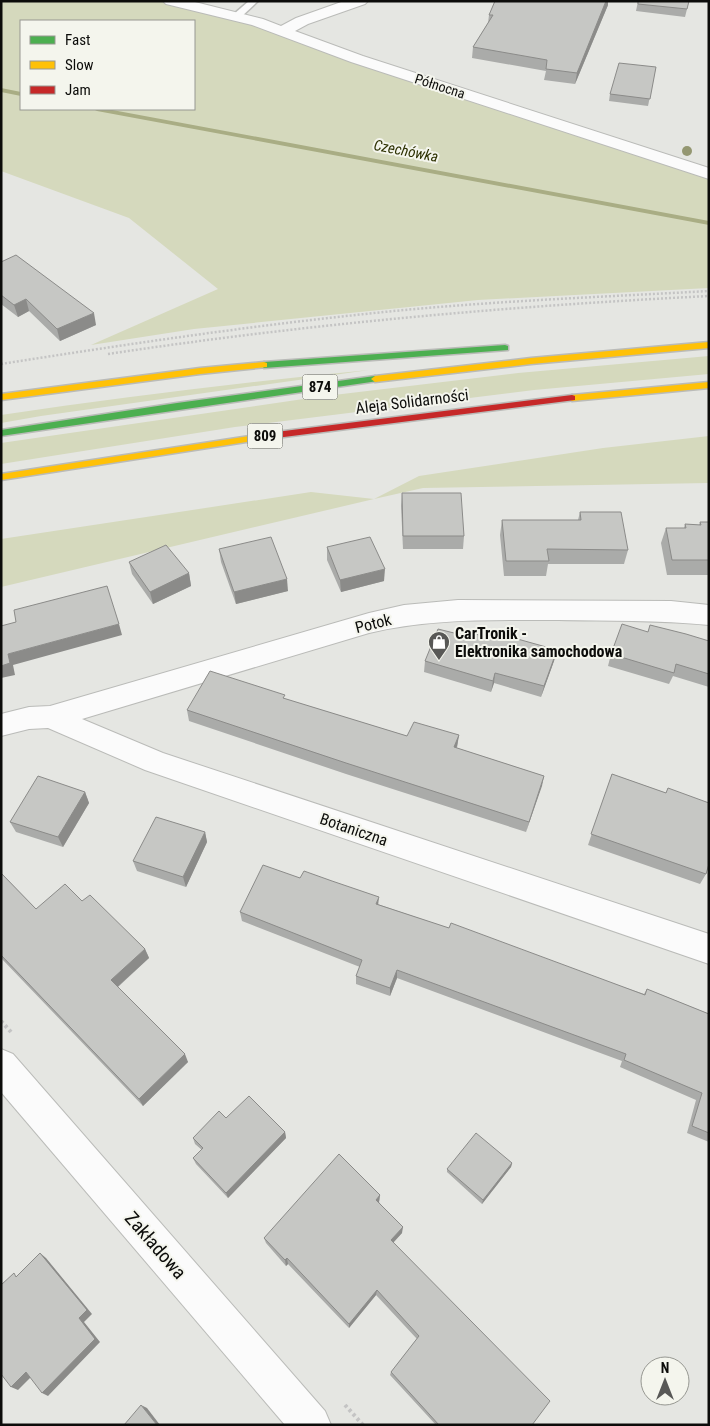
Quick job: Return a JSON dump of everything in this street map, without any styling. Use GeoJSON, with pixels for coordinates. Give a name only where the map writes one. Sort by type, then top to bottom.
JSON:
{"type":"FeatureCollection","features":[{"type":"Feature","properties":{"kind":"main road","name":"Aleja Solidarności"},"geometry":{"type":"LineString","coordinates":[[1,433],[320,387],[709,345]]}},
{"type":"Feature","properties":{"kind":"main road"},"geometry":{"type":"LineString","coordinates":[[1,397],[229,368],[431,352],[513,348]]}},
{"type":"Feature","properties":{"kind":"main road"},"geometry":{"type":"LineString","coordinates":[[542,348],[640,351]]}},
{"type":"Feature","properties":{"kind":"main road","name":"Aleja Solidarności"},"geometry":{"type":"LineString","coordinates":[[1,477],[299,432],[529,404],[709,385]]}},
{"type":"Feature","properties":{"kind":"street","name":"Północna"},"geometry":{"type":"LineString","coordinates":[[171,1],[237,16],[357,59],[709,174]]}},
{"type":"Feature","properties":{"kind":"street"},"geometry":{"type":"LineString","coordinates":[[283,31],[360,1]]}},
{"type":"Feature","properties":{"kind":"street","name":"Potok"},"geometry":{"type":"LineString","coordinates":[[50,718],[369,623],[404,615],[458,610],[671,611],[709,615]]}},
{"type":"Feature","properties":{"kind":"street","name":"Botaniczna"},"geometry":{"type":"LineString","coordinates":[[1,725],[29,718],[50,718],[155,762],[709,949]]}},
{"type":"Feature","properties":{"kind":"street","name":"Zakładowa"},"geometry":{"type":"LineString","coordinates":[[1,1066],[311,1425]]}},
{"type":"Feature","properties":{"kind":"lane"},"geometry":{"type":"LineString","coordinates":[[237,16],[254,1]]}},
{"type":"Feature","properties":{"kind":"path"},"geometry":{"type":"LineString","coordinates":[[1,364],[188,336],[339,317],[485,304],[709,291]]}},
{"type":"Feature","properties":{"kind":"path"},"geometry":{"type":"LineString","coordinates":[[101,355],[189,341],[460,312],[709,296]]}},
{"type":"Feature","properties":{"kind":"green space"},"geometry":{"type":"Polygon","coordinates":[[[1,1],[158,1],[243,20],[709,178],[709,288],[478,300],[194,329],[91,345],[218,289],[129,218],[1,171],[1,1]]]}},
{"type":"Feature","properties":{"kind":"green space"},"geometry":{"type":"Polygon","coordinates":[[[709,356],[709,374],[534,390],[235,427],[1,464],[1,443],[317,397],[518,373],[709,356]]]}},
{"type":"Feature","properties":{"kind":"green space"},"geometry":{"type":"Polygon","coordinates":[[[369,370],[1,423],[1,415],[47,408],[185,390],[369,370]]]}},
{"type":"Feature","properties":{"kind":"green space"},"geometry":{"type":"Polygon","coordinates":[[[709,436],[709,483],[423,488],[374,499],[419,476],[603,448],[709,436]]]}},
{"type":"Feature","properties":{"kind":"green space"},"geometry":{"type":"Polygon","coordinates":[[[311,492],[374,499],[1,587],[1,539],[311,492]]]}},
{"type":"Feature","properties":{"kind":"building"},"geometry":{"type":"Polygon","coordinates":[[[495,1],[606,1],[577,73],[546,69],[547,60],[473,47],[493,15],[489,15],[495,1]]]}},
{"type":"Feature","properties":{"kind":"building"},"geometry":{"type":"Polygon","coordinates":[[[638,1],[689,1],[687,9],[638,4],[638,1]]]}},
{"type":"Feature","properties":{"kind":"building"},"geometry":{"type":"Polygon","coordinates":[[[619,63],[656,67],[650,99],[610,94],[619,63]]]}},
{"type":"Feature","properties":{"kind":"building"},"geometry":{"type":"Polygon","coordinates":[[[16,255],[94,313],[57,329],[26,299],[14,305],[1,295],[1,262],[16,255]]]}},
{"type":"Feature","properties":{"kind":"building"},"geometry":{"type":"Polygon","coordinates":[[[402,493],[461,493],[464,536],[403,536],[402,493]]]}},
{"type":"Feature","properties":{"kind":"building"},"geometry":{"type":"Polygon","coordinates":[[[580,512],[621,512],[628,550],[547,549],[549,561],[506,561],[502,520],[581,520],[580,512]]]}},
{"type":"Feature","properties":{"kind":"building"},"geometry":{"type":"Polygon","coordinates":[[[700,522],[709,522],[709,560],[672,560],[666,528],[686,528],[685,524],[701,525],[700,522]]]}},
{"type":"Feature","properties":{"kind":"building"},"geometry":{"type":"Polygon","coordinates":[[[271,537],[287,579],[234,592],[219,549],[271,537]]]}},
{"type":"Feature","properties":{"kind":"building"},"geometry":{"type":"Polygon","coordinates":[[[370,537],[385,569],[340,580],[327,547],[370,537]]]}},
{"type":"Feature","properties":{"kind":"building"},"geometry":{"type":"Polygon","coordinates":[[[166,545],[189,573],[150,592],[129,562],[166,545]]]}},
{"type":"Feature","properties":{"kind":"building"},"geometry":{"type":"Polygon","coordinates":[[[107,586],[119,624],[8,654],[10,663],[1,666],[1,626],[16,622],[14,610],[107,586]]]}},
{"type":"Feature","properties":{"kind":"building"},"geometry":{"type":"Polygon","coordinates":[[[622,624],[648,632],[650,625],[709,641],[709,674],[676,664],[674,673],[611,654],[622,624]]]}},
{"type":"Feature","properties":{"kind":"building"},"geometry":{"type":"Polygon","coordinates":[[[438,629],[458,634],[460,630],[494,639],[496,633],[557,650],[544,686],[495,673],[493,681],[425,661],[438,629]]]}},
{"type":"Feature","properties":{"kind":"building"},"geometry":{"type":"Polygon","coordinates":[[[210,671],[285,695],[283,698],[407,736],[414,722],[459,735],[454,747],[544,776],[529,822],[187,710],[210,671]]]}},
{"type":"Feature","properties":{"kind":"building"},"geometry":{"type":"Polygon","coordinates":[[[612,774],[666,793],[668,788],[709,803],[709,864],[706,874],[591,834],[612,774]]]}},
{"type":"Feature","properties":{"kind":"building"},"geometry":{"type":"Polygon","coordinates":[[[38,776],[85,792],[58,837],[10,822],[38,776]]]}},
{"type":"Feature","properties":{"kind":"building"},"geometry":{"type":"Polygon","coordinates":[[[156,817],[205,832],[183,877],[133,861],[156,817]]]}},
{"type":"Feature","properties":{"kind":"building"},"geometry":{"type":"Polygon","coordinates":[[[263,865],[300,878],[304,871],[379,897],[376,904],[449,928],[451,923],[645,995],[647,989],[709,1014],[709,1133],[692,1126],[702,1093],[624,1060],[626,1054],[397,970],[390,988],[356,976],[362,960],[240,912],[263,865]]]}},
{"type":"Feature","properties":{"kind":"building"},"geometry":{"type":"Polygon","coordinates":[[[1,873],[36,909],[65,884],[82,901],[90,895],[145,949],[111,980],[185,1054],[139,1099],[1,955],[1,873]]]}},
{"type":"Feature","properties":{"kind":"building"},"geometry":{"type":"Polygon","coordinates":[[[249,1096],[285,1132],[226,1193],[193,1158],[203,1148],[193,1138],[219,1111],[226,1118],[249,1096]]]}},
{"type":"Feature","properties":{"kind":"building"},"geometry":{"type":"Polygon","coordinates":[[[476,1133],[512,1163],[483,1200],[447,1169],[476,1133]]]}},
{"type":"Feature","properties":{"kind":"building"},"geometry":{"type":"Polygon","coordinates":[[[339,1154],[380,1195],[376,1200],[403,1227],[391,1240],[550,1401],[532,1425],[439,1425],[391,1372],[419,1336],[377,1290],[349,1324],[287,1258],[285,1260],[264,1238],[339,1154]]]}},
{"type":"Feature","properties":{"kind":"building"},"geometry":{"type":"Polygon","coordinates":[[[40,1253],[87,1310],[79,1318],[95,1339],[42,1393],[26,1372],[11,1387],[1,1374],[1,1285],[14,1273],[16,1277],[40,1253]]]}},
{"type":"Feature","properties":{"kind":"building"},"geometry":{"type":"Polygon","coordinates":[[[141,1405],[157,1425],[124,1425],[141,1405]]]}},
{"type":"Feature","properties":{"kind":"waterway","name":"Czechówka"},"geometry":{"type":"LineString","coordinates":[[1,90],[20,94]]}},
{"type":"Feature","properties":{"kind":"waterway","name":"Czechówka"},"geometry":{"type":"LineString","coordinates":[[102,110],[709,223]]}},
{"type":"Feature","properties":{"kind":"traffic: fast"},"geometry":{"type":"LineString","coordinates":[[264,365],[505,348]]}},
{"type":"Feature","properties":{"kind":"traffic: fast"},"geometry":{"type":"LineString","coordinates":[[1,433],[177,406],[375,379]]}},
{"type":"Feature","properties":{"kind":"traffic: slow"},"geometry":{"type":"LineString","coordinates":[[375,379],[531,361],[709,345]]}},
{"type":"Feature","properties":{"kind":"traffic: slow"},"geometry":{"type":"LineString","coordinates":[[1,397],[200,371],[264,365]]}},
{"type":"Feature","properties":{"kind":"traffic: slow"},"geometry":{"type":"LineString","coordinates":[[572,398],[709,385]]}},
{"type":"Feature","properties":{"kind":"traffic: slow"},"geometry":{"type":"LineString","coordinates":[[1,477],[276,435]]}},
{"type":"Feature","properties":{"kind":"traffic: jam"},"geometry":{"type":"LineString","coordinates":[[276,435],[572,398]]}},
{"type":"Feature","properties":{"kind":"place","name":"CarTronik - Elektronika samochodowa"},"geometry":{"type":"Point","coordinates":[439,661]}}]}
